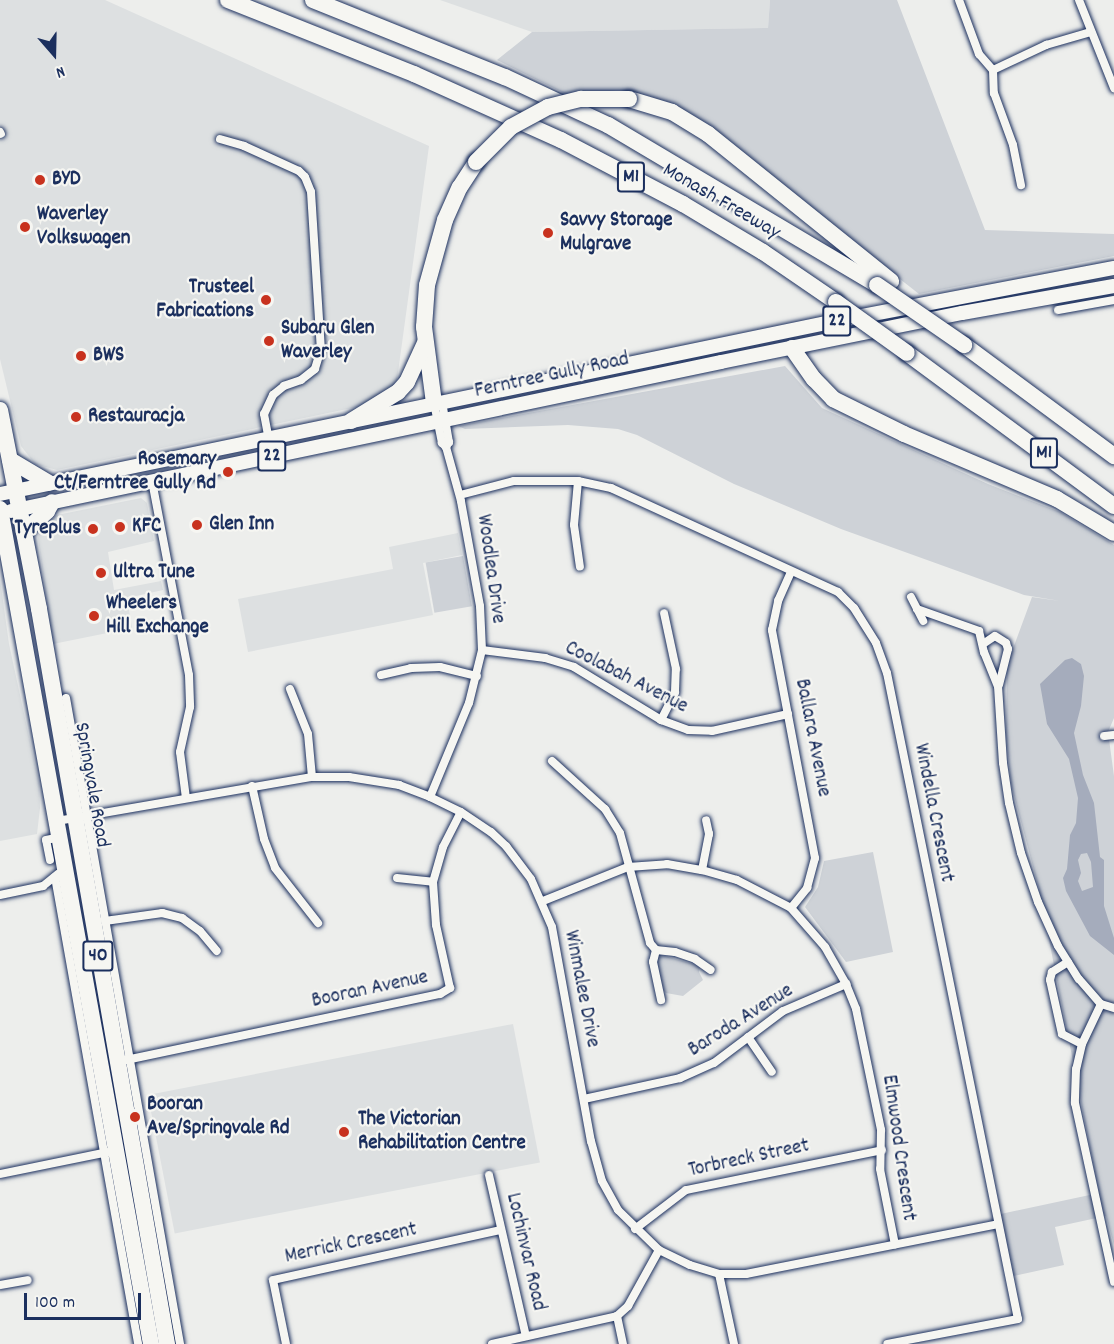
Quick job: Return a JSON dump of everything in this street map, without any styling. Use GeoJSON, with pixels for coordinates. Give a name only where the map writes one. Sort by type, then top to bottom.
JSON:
{"type":"FeatureCollection","features":[{"type":"Feature","properties":{"kind":"highway","name":"Monash Freeway"},"geometry":{"type":"LineString","coordinates":[[228,0],[414,74],[561,140],[693,210],[763,252],[836,302],[1114,506]]}},
{"type":"Feature","properties":{"kind":"highway","name":"Monash Freeway"},"geometry":{"type":"LineString","coordinates":[[313,0],[505,77],[608,125],[884,283],[1114,456]]}},
{"type":"Feature","properties":{"kind":"highway"},"geometry":{"type":"LineString","coordinates":[[438,402],[425,342],[425,313],[433,257],[454,199],[476,162],[511,127],[548,107],[581,99],[628,99],[672,112],[702,130],[884,283]]}},
{"type":"Feature","properties":{"kind":"highway"},"geometry":{"type":"LineString","coordinates":[[351,421],[389,399],[403,387],[425,342]]}},
{"type":"Feature","properties":{"kind":"highway"},"geometry":{"type":"LineString","coordinates":[[792,348],[820,387],[834,399],[904,434],[1057,499],[1114,533]]}},
{"type":"Feature","properties":{"kind":"highway","name":"Springvale Road"},"geometry":{"type":"LineString","coordinates":[[0,410],[10,460],[8,492],[20,509],[80,817],[124,1060],[132,1148],[143,1170],[167,1344]]}},
{"type":"Feature","properties":{"kind":"highway"},"geometry":{"type":"LineString","coordinates":[[10,460],[50,483]]}},
{"type":"Feature","properties":{"kind":"highway"},"geometry":{"type":"LineString","coordinates":[[24,532],[47,511],[52,502]]}},
{"type":"Feature","properties":{"kind":"highway","name":"Springvale Road"},"geometry":{"type":"LineString","coordinates":[[0,512],[58,829],[57,868],[110,1152],[151,1344]]}},
{"type":"Feature","properties":{"kind":"main road","name":"Ferntree Gully Road"},"geometry":{"type":"LineString","coordinates":[[8,492],[438,402],[1114,268]]}},
{"type":"Feature","properties":{"kind":"main road","name":"Ferntree Gully Road"},"geometry":{"type":"LineString","coordinates":[[0,512],[962,313],[1114,286]]}},
{"type":"Feature","properties":{"kind":"main road"},"geometry":{"type":"LineString","coordinates":[[114,469],[118,488]]}},
{"type":"Feature","properties":{"kind":"street"},"geometry":{"type":"LineString","coordinates":[[958,0],[979,54],[993,70],[994,93],[1013,145],[1022,185]]}},
{"type":"Feature","properties":{"kind":"street"},"geometry":{"type":"LineString","coordinates":[[1079,0],[1114,88]]}},
{"type":"Feature","properties":{"kind":"street"},"geometry":{"type":"LineString","coordinates":[[993,70],[1046,45],[1091,32]]}},
{"type":"Feature","properties":{"kind":"street"},"geometry":{"type":"LineString","coordinates":[[220,139],[244,146],[299,171],[305,177],[311,192],[321,349],[315,369],[273,395],[264,414],[272,456]]}},
{"type":"Feature","properties":{"kind":"street"},"geometry":{"type":"LineString","coordinates":[[1058,310],[1114,300]]}},
{"type":"Feature","properties":{"kind":"street","name":"Woodlea Drive"},"geometry":{"type":"LineString","coordinates":[[430,796],[470,703],[482,650],[480,606],[460,495],[446,447],[442,443],[438,402]]}},
{"type":"Feature","properties":{"kind":"street"},"geometry":{"type":"LineString","coordinates":[[152,481],[189,675],[190,706],[180,752],[186,798]]}},
{"type":"Feature","properties":{"kind":"street","name":"Windella Crescent"},"geometry":{"type":"LineString","coordinates":[[460,495],[514,481],[578,481],[620,491],[838,592],[854,608],[876,643],[887,673],[1018,1319],[887,1344]]}},
{"type":"Feature","properties":{"kind":"street"},"geometry":{"type":"LineString","coordinates":[[578,481],[574,525],[580,567]]}},
{"type":"Feature","properties":{"kind":"street","name":"Ballara Avenue"},"geometry":{"type":"LineString","coordinates":[[791,572],[778,601],[772,630],[813,837],[815,858],[807,888],[791,908]]}},
{"type":"Feature","properties":{"kind":"street"},"geometry":{"type":"LineString","coordinates":[[910,597],[923,621]]}},
{"type":"Feature","properties":{"kind":"street"},"geometry":{"type":"LineString","coordinates":[[917,609],[995,636],[1006,643],[1008,649],[998,686]]}},
{"type":"Feature","properties":{"kind":"street"},"geometry":{"type":"LineString","coordinates":[[661,720],[675,692],[676,669],[664,613]]}},
{"type":"Feature","properties":{"kind":"street"},"geometry":{"type":"LineString","coordinates":[[979,631],[998,686],[1003,763],[1021,853],[1038,902],[1068,962],[1101,1004],[1114,1008]]}},
{"type":"Feature","properties":{"kind":"street"},"geometry":{"type":"LineString","coordinates":[[983,644],[995,636]]}},
{"type":"Feature","properties":{"kind":"street","name":"Coolabah Avenue"},"geometry":{"type":"LineString","coordinates":[[482,650],[545,658],[573,667],[661,720],[688,730],[712,731],[788,714]]}},
{"type":"Feature","properties":{"kind":"street"},"geometry":{"type":"LineString","coordinates":[[381,675],[411,668],[440,667],[477,676]]}},
{"type":"Feature","properties":{"kind":"street"},"geometry":{"type":"LineString","coordinates":[[290,689],[308,734],[312,777]]}},
{"type":"Feature","properties":{"kind":"street","name":"Springvale Road"},"geometry":{"type":"LineString","coordinates":[[66,698],[80,817],[105,921],[124,1060],[143,1170],[180,1344]]}},
{"type":"Feature","properties":{"kind":"street"},"geometry":{"type":"LineString","coordinates":[[1104,736],[1114,735]]}},
{"type":"Feature","properties":{"kind":"street"},"geometry":{"type":"LineString","coordinates":[[552,761],[605,808],[620,833],[650,943],[656,950],[675,952],[695,959],[711,970]]}},
{"type":"Feature","properties":{"kind":"street","name":"Winmalee Drive"},"geometry":{"type":"LineString","coordinates":[[58,829],[80,817],[312,777],[349,777],[399,785],[430,796],[461,812],[506,846],[531,879],[543,902],[552,927],[584,1099],[602,1180],[618,1210],[659,1251],[690,1265],[719,1274],[776,1270],[998,1224]]}},
{"type":"Feature","properties":{"kind":"street"},"geometry":{"type":"LineString","coordinates":[[252,786],[264,839],[276,868],[318,923]]}},
{"type":"Feature","properties":{"kind":"street","name":"Booran Avenue"},"geometry":{"type":"LineString","coordinates":[[124,1060],[440,994],[450,988],[436,925],[433,882],[443,847],[461,812]]}},
{"type":"Feature","properties":{"kind":"street"},"geometry":{"type":"LineString","coordinates":[[702,870],[709,834],[705,820]]}},
{"type":"Feature","properties":{"kind":"street","name":"Elmwood Crescent"},"geometry":{"type":"LineString","coordinates":[[543,902],[628,867],[667,864],[702,870],[737,880],[791,908],[825,947],[846,984],[856,1009],[881,1130],[880,1169],[895,1245]]}},
{"type":"Feature","properties":{"kind":"street"},"geometry":{"type":"LineString","coordinates":[[44,886],[57,868]]}},
{"type":"Feature","properties":{"kind":"street","name":"Springvale Road"},"geometry":{"type":"LineString","coordinates":[[57,868],[58,894],[110,1152],[138,1344]]}},
{"type":"Feature","properties":{"kind":"street"},"geometry":{"type":"LineString","coordinates":[[397,878],[433,882]]}},
{"type":"Feature","properties":{"kind":"street"},"geometry":{"type":"LineString","coordinates":[[0,895],[44,886],[58,894]]}},
{"type":"Feature","properties":{"kind":"street"},"geometry":{"type":"LineString","coordinates":[[105,921],[162,913],[182,918],[200,931],[217,951]]}},
{"type":"Feature","properties":{"kind":"street"},"geometry":{"type":"LineString","coordinates":[[656,950],[653,962],[661,1000]]}},
{"type":"Feature","properties":{"kind":"street"},"geometry":{"type":"LineString","coordinates":[[1068,962],[1052,972],[1050,980],[1062,1034],[1082,1044]]}},
{"type":"Feature","properties":{"kind":"street","name":"Baroda Avenue"},"geometry":{"type":"LineString","coordinates":[[584,1099],[680,1078],[714,1063],[783,1011],[846,984]]}},
{"type":"Feature","properties":{"kind":"street"},"geometry":{"type":"LineString","coordinates":[[1101,1004],[1082,1044],[1076,1069],[1076,1103],[1114,1282]]}},
{"type":"Feature","properties":{"kind":"street"},"geometry":{"type":"LineString","coordinates":[[748,1037],[772,1072]]}},
{"type":"Feature","properties":{"kind":"street"},"geometry":{"type":"LineString","coordinates":[[0,1174],[132,1148]]}},
{"type":"Feature","properties":{"kind":"street","name":"Torbreck Street"},"geometry":{"type":"LineString","coordinates":[[635,1229],[686,1190],[882,1150]]}},
{"type":"Feature","properties":{"kind":"street","name":"Lochinvar Road"},"geometry":{"type":"LineString","coordinates":[[489,1175],[526,1336]]}},
{"type":"Feature","properties":{"kind":"street","name":"Merrick Crescent"},"geometry":{"type":"LineString","coordinates":[[286,1344],[273,1280],[501,1230]]}},
{"type":"Feature","properties":{"kind":"street"},"geometry":{"type":"LineString","coordinates":[[492,1344],[511,1342],[526,1336],[617,1316],[628,1306],[659,1251]]}},
{"type":"Feature","properties":{"kind":"street"},"geometry":{"type":"LineString","coordinates":[[719,1274],[734,1344]]}},
{"type":"Feature","properties":{"kind":"street"},"geometry":{"type":"LineString","coordinates":[[0,1285],[28,1280]]}},
{"type":"Feature","properties":{"kind":"street"},"geometry":{"type":"LineString","coordinates":[[617,1316],[623,1344]]}},
{"type":"Feature","properties":{"kind":"shaded area"},"geometry":{"type":"Polygon","coordinates":[[[0,0],[105,0],[429,146],[396,387],[371,404],[57,470],[35,464],[21,446],[0,359],[0,0]]]}},
{"type":"Feature","properties":{"kind":"shaded area"},"geometry":{"type":"Polygon","coordinates":[[[440,0],[770,0],[768,28],[532,32],[440,0]]]}},
{"type":"Feature","properties":{"kind":"shaded area"},"geometry":{"type":"Polygon","coordinates":[[[770,0],[897,0],[985,230],[1114,234],[1114,256],[919,294],[698,120],[678,107],[649,96],[621,90],[568,95],[497,60],[532,32],[768,28],[770,0]]]}},
{"type":"Feature","properties":{"kind":"shaded area"},"geometry":{"type":"Polygon","coordinates":[[[785,366],[822,408],[988,484],[1060,512],[1114,545],[1114,718],[1108,732],[1114,776],[1114,1245],[1106,1216],[1055,1227],[1064,1265],[1009,1277],[996,1215],[1099,1193],[1039,889],[1011,784],[1006,735],[1007,665],[1032,597],[1060,601],[1024,595],[841,529],[734,484],[637,435],[618,429],[568,425],[465,429],[458,426],[785,366]]]}},
{"type":"Feature","properties":{"kind":"shaded area"},"geometry":{"type":"Polygon","coordinates":[[[141,498],[147,503],[154,541],[108,552],[114,590],[161,581],[163,590],[127,598],[132,628],[53,644],[38,538],[41,527],[57,515],[141,498]]]}},
{"type":"Feature","properties":{"kind":"shaded area"},"geometry":{"type":"Polygon","coordinates":[[[458,533],[462,555],[423,563],[433,615],[248,652],[238,599],[393,569],[389,547],[458,533]]]}},
{"type":"Feature","properties":{"kind":"shaded area"},"geometry":{"type":"Polygon","coordinates":[[[463,556],[472,606],[434,613],[426,563],[463,556]]]}},
{"type":"Feature","properties":{"kind":"shaded area"},"geometry":{"type":"Polygon","coordinates":[[[0,579],[9,644],[39,783],[40,808],[37,834],[0,841],[0,579]]]}},
{"type":"Feature","properties":{"kind":"shaded area"},"geometry":{"type":"Polygon","coordinates":[[[873,852],[893,952],[846,962],[805,907],[818,887],[824,861],[873,852]]]}},
{"type":"Feature","properties":{"kind":"shaded area"},"geometry":{"type":"Polygon","coordinates":[[[665,956],[700,966],[699,972],[703,980],[683,996],[666,993],[662,989],[656,962],[658,957],[665,956]]]}},
{"type":"Feature","properties":{"kind":"shaded area","name":"The Victorian Rehabilitation Centre"},"geometry":{"type":"Polygon","coordinates":[[[513,1024],[540,1162],[175,1233],[148,1095],[513,1024]]]}},
{"type":"Feature","properties":{"kind":"water"},"geometry":{"type":"Polygon","coordinates":[[[1072,658],[1081,664],[1084,676],[1081,706],[1074,733],[1083,775],[1094,803],[1100,857],[1104,860],[1104,906],[1114,938],[1114,955],[1090,936],[1066,891],[1063,878],[1067,869],[1070,835],[1076,823],[1078,798],[1069,759],[1047,724],[1040,684],[1065,660],[1072,658]],[[1087,853],[1081,854],[1078,860],[1081,873],[1078,881],[1082,891],[1093,887],[1091,862],[1087,853]]]}},
{"type":"Feature","properties":{"kind":"place","name":"BYD"},"geometry":{"type":"Point","coordinates":[40,180]}},
{"type":"Feature","properties":{"kind":"place","name":"Waverley Volkswagen"},"geometry":{"type":"Point","coordinates":[25,227]}},
{"type":"Feature","properties":{"kind":"place","name":"Savvy Storage Mulgrave"},"geometry":{"type":"Point","coordinates":[548,233]}},
{"type":"Feature","properties":{"kind":"place","name":"Trusteel Fabrications"},"geometry":{"type":"Point","coordinates":[266,300]}},
{"type":"Feature","properties":{"kind":"place","name":"Subaru Glen Waverley"},"geometry":{"type":"Point","coordinates":[269,341]}},
{"type":"Feature","properties":{"kind":"place","name":"BWS"},"geometry":{"type":"Point","coordinates":[81,356]}},
{"type":"Feature","properties":{"kind":"place","name":"Restauracja"},"geometry":{"type":"Point","coordinates":[76,417]}},
{"type":"Feature","properties":{"kind":"place","name":"Rosemary Ct/Ferntree Gully Rd"},"geometry":{"type":"Point","coordinates":[228,472]}},
{"type":"Feature","properties":{"kind":"place","name":"Glen Inn"},"geometry":{"type":"Point","coordinates":[197,525]}},
{"type":"Feature","properties":{"kind":"place","name":"KFC"},"geometry":{"type":"Point","coordinates":[120,527]}},
{"type":"Feature","properties":{"kind":"place","name":"Tyreplus"},"geometry":{"type":"Point","coordinates":[93,529]}},
{"type":"Feature","properties":{"kind":"place","name":"Ultra Tune"},"geometry":{"type":"Point","coordinates":[101,573]}},
{"type":"Feature","properties":{"kind":"place","name":"Wheelers Hill Exchange"},"geometry":{"type":"Point","coordinates":[94,616]}},
{"type":"Feature","properties":{"kind":"place","name":"Booran Ave/Springvale Rd"},"geometry":{"type":"Point","coordinates":[135,1117]}},
{"type":"Feature","properties":{"kind":"place","name":"The Victorian Rehabilitation Centre"},"geometry":{"type":"Point","coordinates":[344,1132]}}]}
